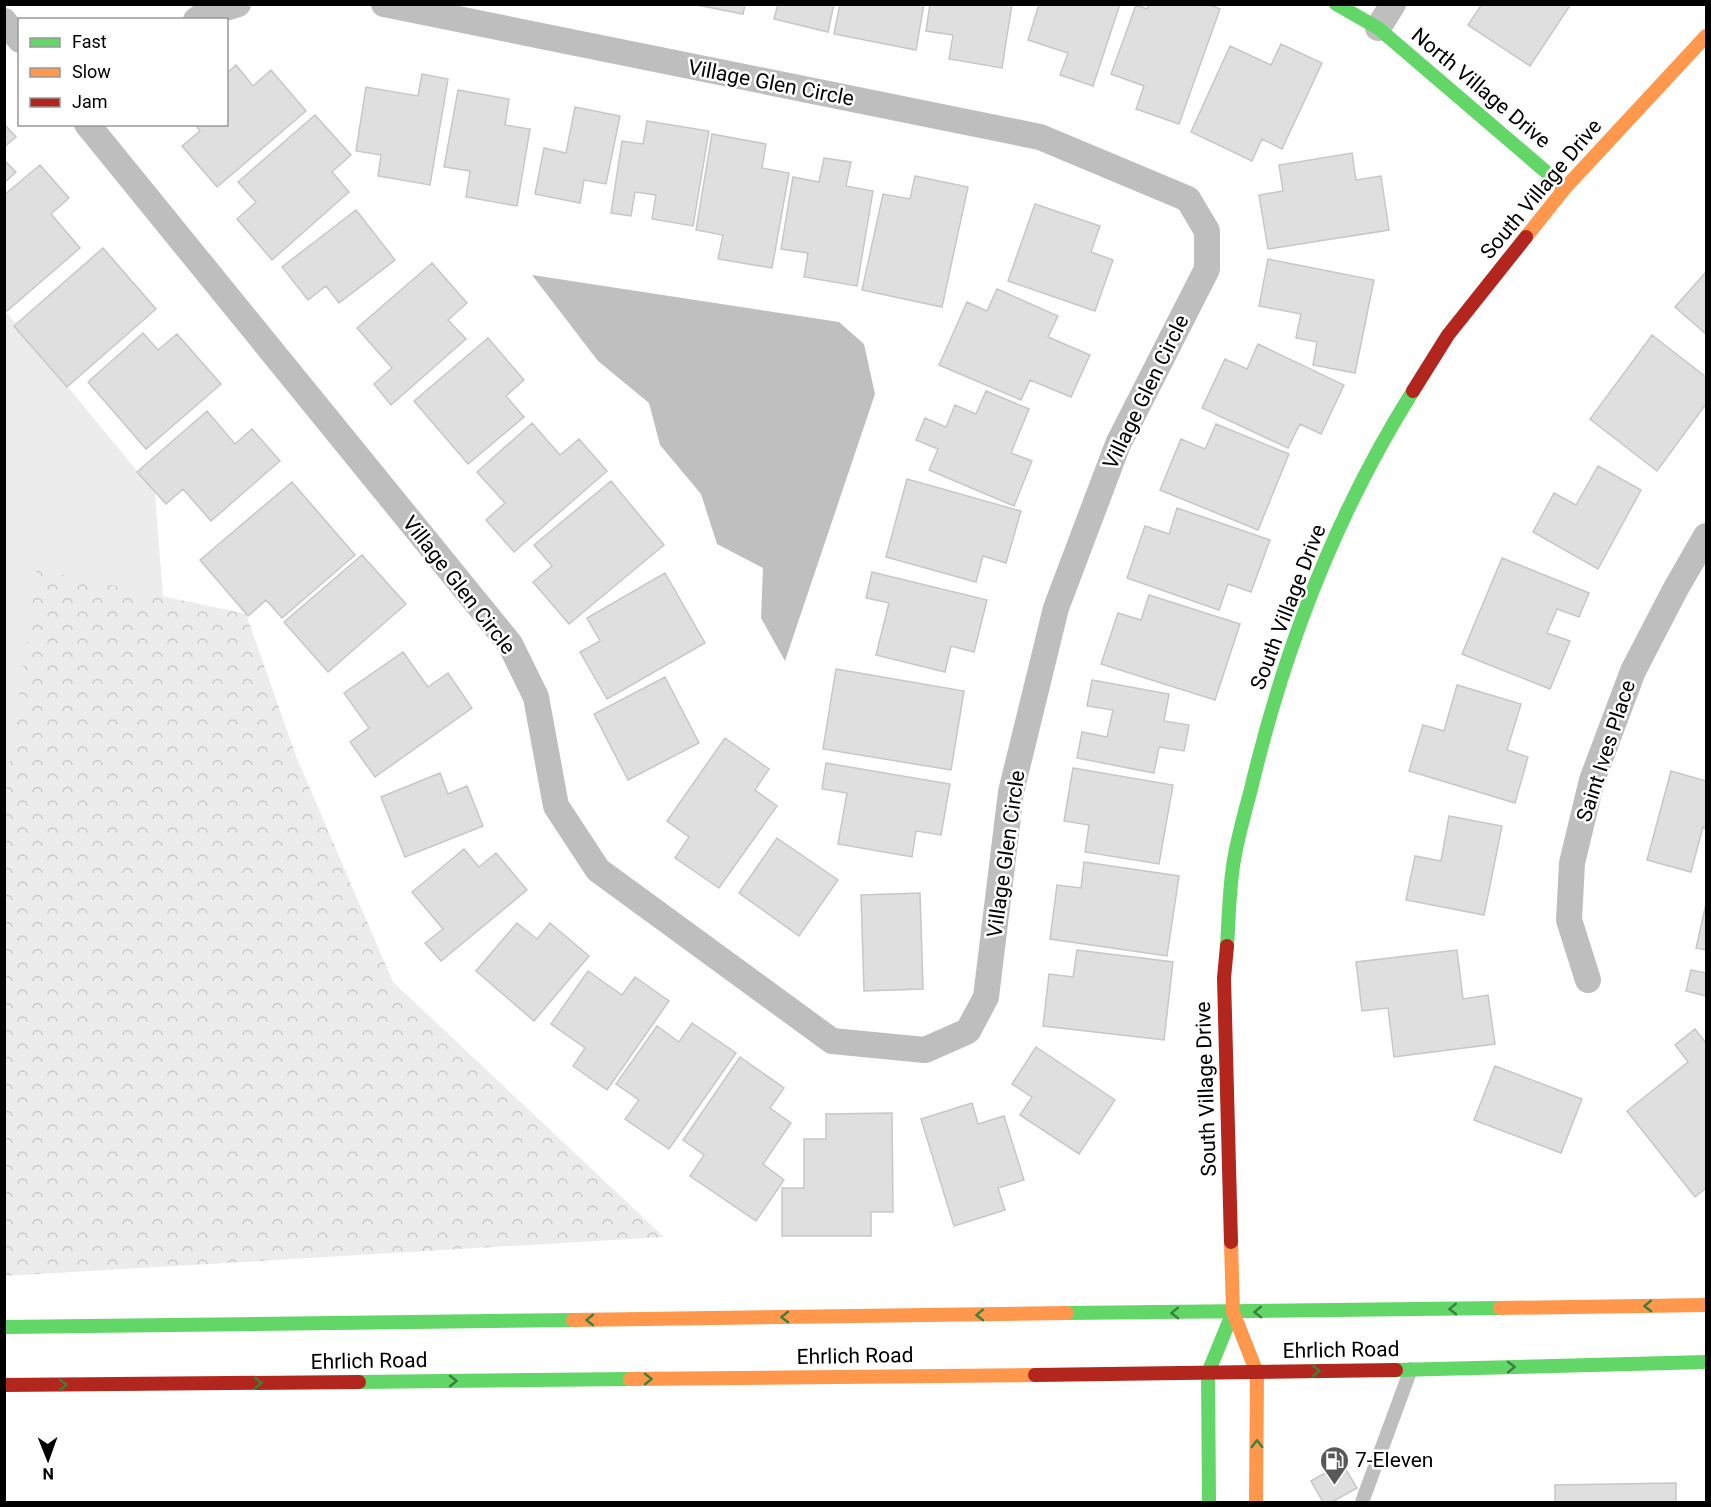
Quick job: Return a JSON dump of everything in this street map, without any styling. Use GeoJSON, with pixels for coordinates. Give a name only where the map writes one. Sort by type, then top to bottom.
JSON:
{"type":"FeatureCollection","features":[{"type":"Feature","properties":{"kind":"main road","name":"North Village Drive"},"geometry":{"type":"LineString","coordinates":[[1336,4],[1378,28],[1565,188]]}},
{"type":"Feature","properties":{"kind":"main road","name":"South Village Drive"},"geometry":{"type":"LineString","coordinates":[[1233,1312],[1224,978],[1234,860],[1266,724],[1309,598],[1350,507],[1393,423],[1448,335],[1565,188],[1707,36]]}},
{"type":"Feature","properties":{"kind":"main road","name":"Ehrlich Road"},"geometry":{"type":"LineString","coordinates":[[4,1327],[1707,1305]]}},
{"type":"Feature","properties":{"kind":"main road"},"geometry":{"type":"LineString","coordinates":[[1233,1312],[1257,1373],[1256,1503]]}},
{"type":"Feature","properties":{"kind":"main road"},"geometry":{"type":"LineString","coordinates":[[1209,1503],[1208,1373],[1233,1312]]}},
{"type":"Feature","properties":{"kind":"main road","name":"Ehrlich Road"},"geometry":{"type":"LineString","coordinates":[[4,1385],[1257,1373],[1707,1362]]}},
{"type":"Feature","properties":{"kind":"street"},"geometry":{"type":"LineString","coordinates":[[199,18],[238,4]]}},
{"type":"Feature","properties":{"kind":"street","name":"Village Glen Circle"},"geometry":{"type":"LineString","coordinates":[[89,126],[510,644],[536,697],[556,806],[598,870],[832,1041],[925,1050],[968,1031],[986,997],[1011,792],[1056,608],[1118,444],[1207,269],[1207,231],[1188,199],[1040,137],[384,4]]}},
{"type":"Feature","properties":{"kind":"street"},"geometry":{"type":"LineString","coordinates":[[1378,28],[1393,4]]}},
{"type":"Feature","properties":{"kind":"street"},"geometry":{"type":"LineString","coordinates":[[4,21],[18,38]]}},
{"type":"Feature","properties":{"kind":"street","name":"Saint Ives Place"},"geometry":{"type":"LineString","coordinates":[[1588,980],[1569,920],[1572,863],[1592,780],[1633,671],[1675,590],[1707,536]]}},
{"type":"Feature","properties":{"kind":"lane"},"geometry":{"type":"LineString","coordinates":[[1362,1503],[1411,1369]]}},
{"type":"Feature","properties":{"kind":"green space"},"geometry":{"type":"Polygon","coordinates":[[[4,309],[155,493],[212,1231],[5,1241],[4,309]]]}},
{"type":"Feature","properties":{"kind":"green space"},"geometry":{"type":"Polygon","coordinates":[[[37,569],[246,614],[296,756],[393,982],[664,1237],[5,1276],[4,803],[37,569]]]}},
{"type":"Feature","properties":{"kind":"shaded area"},"geometry":{"type":"Polygon","coordinates":[[[532,275],[839,322],[864,344],[875,394],[785,661],[761,618],[763,568],[717,544],[701,494],[660,445],[649,403],[598,361],[532,275]]]}},
{"type":"Feature","properties":{"kind":"building"},"geometry":{"type":"Polygon","coordinates":[[[692,4],[745,4],[743,14],[692,4]]]}},
{"type":"Feature","properties":{"kind":"building"},"geometry":{"type":"Polygon","coordinates":[[[778,4],[834,4],[828,32],[774,19],[778,4]]]}},
{"type":"Feature","properties":{"kind":"building"},"geometry":{"type":"Polygon","coordinates":[[[840,4],[924,4],[916,50],[834,34],[840,4]]]}},
{"type":"Feature","properties":{"kind":"building"},"geometry":{"type":"Polygon","coordinates":[[[930,4],[1012,4],[1002,68],[949,59],[953,35],[926,31],[930,4]]]}},
{"type":"Feature","properties":{"kind":"building"},"geometry":{"type":"Polygon","coordinates":[[[1039,4],[1120,4],[1093,86],[1060,75],[1068,53],[1028,40],[1039,4]]]}},
{"type":"Feature","properties":{"kind":"building"},"geometry":{"type":"Polygon","coordinates":[[[1149,4],[1208,4],[1220,9],[1179,124],[1136,109],[1144,86],[1111,74],[1136,5],[1147,9],[1149,4]]]}},
{"type":"Feature","properties":{"kind":"building"},"geometry":{"type":"Polygon","coordinates":[[[1482,4],[1571,4],[1530,66],[1468,25],[1482,4]]]}},
{"type":"Feature","properties":{"kind":"building"},"geometry":{"type":"Polygon","coordinates":[[[1281,44],[1322,63],[1282,149],[1262,139],[1252,161],[1191,132],[1230,46],[1271,65],[1281,44]]]}},
{"type":"Feature","properties":{"kind":"building"},"geometry":{"type":"Polygon","coordinates":[[[236,65],[253,86],[271,70],[306,111],[217,187],[182,146],[200,131],[196,126],[228,126],[228,72],[236,65]]]}},
{"type":"Feature","properties":{"kind":"building"},"geometry":{"type":"Polygon","coordinates":[[[422,74],[448,79],[430,185],[378,176],[381,155],[356,151],[366,87],[418,96],[422,74]]]}},
{"type":"Feature","properties":{"kind":"building"},"geometry":{"type":"Polygon","coordinates":[[[458,90],[509,99],[505,125],[530,129],[517,206],[466,197],[470,171],[444,167],[458,90]]]}},
{"type":"Feature","properties":{"kind":"building"},"geometry":{"type":"Polygon","coordinates":[[[575,107],[620,116],[606,184],[584,180],[580,203],[535,194],[544,148],[566,153],[575,107]]]}},
{"type":"Feature","properties":{"kind":"building"},"geometry":{"type":"Polygon","coordinates":[[[315,115],[351,155],[332,172],[349,192],[272,260],[237,219],[256,202],[238,182],[315,115]]]}},
{"type":"Feature","properties":{"kind":"building"},"geometry":{"type":"Polygon","coordinates":[[[647,121],[709,131],[693,226],[652,219],[656,195],[635,192],[631,216],[611,213],[622,141],[643,144],[647,121]]]}},
{"type":"Feature","properties":{"kind":"building"},"geometry":{"type":"Polygon","coordinates":[[[4,124],[16,137],[4,147],[4,124]]]}},
{"type":"Feature","properties":{"kind":"building"},"geometry":{"type":"Polygon","coordinates":[[[712,134],[766,144],[762,168],[789,173],[772,268],[718,259],[723,235],[696,230],[712,134]]]}},
{"type":"Feature","properties":{"kind":"building"},"geometry":{"type":"Polygon","coordinates":[[[1352,153],[1356,180],[1381,176],[1389,230],[1268,249],[1259,195],[1283,191],[1279,165],[1352,153]]]}},
{"type":"Feature","properties":{"kind":"building"},"geometry":{"type":"Polygon","coordinates":[[[824,158],[851,162],[846,186],[873,191],[857,286],[804,277],[808,253],[781,249],[793,177],[819,182],[824,158]]]}},
{"type":"Feature","properties":{"kind":"building"},"geometry":{"type":"Polygon","coordinates":[[[4,160],[16,172],[4,183],[4,160]]]}},
{"type":"Feature","properties":{"kind":"building"},"geometry":{"type":"Polygon","coordinates":[[[40,165],[69,198],[51,214],[80,248],[7,311],[4,308],[4,195],[40,165]]]}},
{"type":"Feature","properties":{"kind":"building"},"geometry":{"type":"Polygon","coordinates":[[[915,176],[968,187],[942,307],[862,290],[883,194],[910,199],[915,176]]]}},
{"type":"Feature","properties":{"kind":"building"},"geometry":{"type":"Polygon","coordinates":[[[1035,204],[1100,226],[1091,252],[1113,260],[1095,311],[1008,281],[1035,204]]]}},
{"type":"Feature","properties":{"kind":"building"},"geometry":{"type":"Polygon","coordinates":[[[356,210],[395,260],[339,303],[326,286],[308,300],[282,267],[356,210]]]}},
{"type":"Feature","properties":{"kind":"building"},"geometry":{"type":"Polygon","coordinates":[[[103,248],[156,309],[67,387],[14,326],[103,248]]]}},
{"type":"Feature","properties":{"kind":"building"},"geometry":{"type":"Polygon","coordinates":[[[1268,259],[1374,280],[1355,373],[1313,365],[1317,342],[1296,338],[1301,314],[1259,306],[1268,259]]]}},
{"type":"Feature","properties":{"kind":"building"},"geometry":{"type":"Polygon","coordinates":[[[432,263],[467,303],[448,320],[466,339],[391,405],[374,384],[392,368],[357,328],[432,263]]]}},
{"type":"Feature","properties":{"kind":"building"},"geometry":{"type":"Polygon","coordinates":[[[1706,274],[1706,334],[1675,307],[1706,274]]]}},
{"type":"Feature","properties":{"kind":"building"},"geometry":{"type":"Polygon","coordinates":[[[997,289],[1058,316],[1048,337],[1090,355],[1071,397],[1030,380],[1021,400],[939,365],[967,302],[987,311],[997,289]]]}},
{"type":"Feature","properties":{"kind":"building"},"geometry":{"type":"Polygon","coordinates":[[[143,333],[158,350],[177,334],[221,384],[146,449],[88,382],[143,333]]]}},
{"type":"Feature","properties":{"kind":"building"},"geometry":{"type":"Polygon","coordinates":[[[1652,335],[1706,377],[1706,404],[1657,471],[1590,419],[1652,335]]]}},
{"type":"Feature","properties":{"kind":"building"},"geometry":{"type":"Polygon","coordinates":[[[488,338],[524,380],[506,396],[524,417],[468,464],[414,401],[488,338]]]}},
{"type":"Feature","properties":{"kind":"building"},"geometry":{"type":"Polygon","coordinates":[[[1258,344],[1344,385],[1321,434],[1300,424],[1288,448],[1202,408],[1225,359],[1247,369],[1258,344]]]}},
{"type":"Feature","properties":{"kind":"building"},"geometry":{"type":"Polygon","coordinates":[[[986,391],[1029,409],[1011,453],[1032,461],[1014,506],[929,470],[938,449],[916,440],[925,418],[946,427],[955,405],[976,414],[986,391]]]}},
{"type":"Feature","properties":{"kind":"building"},"geometry":{"type":"Polygon","coordinates":[[[207,411],[235,444],[252,429],[280,461],[211,521],[183,489],[166,504],[137,472],[207,411]]]}},
{"type":"Feature","properties":{"kind":"building"},"geometry":{"type":"Polygon","coordinates":[[[532,423],[560,455],[579,439],[607,471],[514,552],[486,520],[505,503],[477,472],[532,423]]]}},
{"type":"Feature","properties":{"kind":"building"},"geometry":{"type":"Polygon","coordinates":[[[1216,424],[1289,454],[1258,530],[1160,490],[1181,439],[1205,449],[1216,424]]]}},
{"type":"Feature","properties":{"kind":"building"},"geometry":{"type":"Polygon","coordinates":[[[1598,466],[1641,490],[1598,569],[1533,532],[1554,493],[1576,505],[1598,466]]]}},
{"type":"Feature","properties":{"kind":"building"},"geometry":{"type":"Polygon","coordinates":[[[907,479],[1021,511],[1006,563],[983,556],[976,582],[886,557],[907,479]]]}},
{"type":"Feature","properties":{"kind":"building"},"geometry":{"type":"Polygon","coordinates":[[[611,481],[664,545],[569,624],[533,582],[552,566],[534,545],[611,481]]]}},
{"type":"Feature","properties":{"kind":"building"},"geometry":{"type":"Polygon","coordinates":[[[292,482],[355,555],[282,618],[266,600],[248,616],[200,560],[292,482]]]}},
{"type":"Feature","properties":{"kind":"building"},"geometry":{"type":"Polygon","coordinates":[[[1177,508],[1270,540],[1251,592],[1228,584],[1219,610],[1127,578],[1145,526],[1169,534],[1177,508]]]}},
{"type":"Feature","properties":{"kind":"building"},"geometry":{"type":"Polygon","coordinates":[[[362,555],[406,604],[328,672],[284,622],[362,555]]]}},
{"type":"Feature","properties":{"kind":"building"},"geometry":{"type":"Polygon","coordinates":[[[1502,558],[1589,593],[1579,617],[1557,609],[1547,633],[1570,641],[1550,689],[1462,654],[1502,558]]]}},
{"type":"Feature","properties":{"kind":"building"},"geometry":{"type":"Polygon","coordinates":[[[872,572],[987,600],[974,652],[951,646],[945,672],[876,655],[889,603],[866,598],[872,572]]]}},
{"type":"Feature","properties":{"kind":"building"},"geometry":{"type":"Polygon","coordinates":[[[665,573],[705,643],[607,699],[580,652],[600,641],[587,618],[665,573]]]}},
{"type":"Feature","properties":{"kind":"building"},"geometry":{"type":"Polygon","coordinates":[[[1149,595],[1240,624],[1215,700],[1101,664],[1118,613],[1141,620],[1149,595]]]}},
{"type":"Feature","properties":{"kind":"building"},"geometry":{"type":"Polygon","coordinates":[[[403,652],[428,687],[448,673],[472,708],[375,777],[350,742],[369,728],[344,693],[403,652]]]}},
{"type":"Feature","properties":{"kind":"building"},"geometry":{"type":"Polygon","coordinates":[[[836,669],[964,691],[951,770],[823,749],[836,669]]]}},
{"type":"Feature","properties":{"kind":"building"},"geometry":{"type":"Polygon","coordinates":[[[665,677],[699,743],[628,780],[594,714],[665,677]]]}},
{"type":"Feature","properties":{"kind":"building"},"geometry":{"type":"Polygon","coordinates":[[[1092,680],[1169,694],[1164,721],[1189,725],[1184,751],[1159,747],[1154,773],[1077,758],[1082,732],[1107,737],[1113,710],[1087,706],[1092,680]]]}},
{"type":"Feature","properties":{"kind":"building"},"geometry":{"type":"Polygon","coordinates":[[[1457,685],[1521,704],[1507,750],[1528,757],[1515,803],[1409,771],[1423,725],[1444,731],[1457,685]]]}},
{"type":"Feature","properties":{"kind":"building"},"geometry":{"type":"Polygon","coordinates":[[[725,738],[769,769],[755,790],[777,806],[719,888],[675,858],[689,837],[667,821],[725,738]]]}},
{"type":"Feature","properties":{"kind":"building"},"geometry":{"type":"Polygon","coordinates":[[[826,763],[950,784],[941,835],[916,831],[912,857],[838,844],[847,793],[822,789],[826,763]]]}},
{"type":"Feature","properties":{"kind":"building"},"geometry":{"type":"Polygon","coordinates":[[[1073,768],[1173,785],[1159,864],[1085,852],[1089,825],[1064,821],[1073,768]]]}},
{"type":"Feature","properties":{"kind":"building"},"geometry":{"type":"Polygon","coordinates":[[[1671,771],[1706,781],[1706,829],[1703,827],[1691,872],[1647,860],[1671,771]]]}},
{"type":"Feature","properties":{"kind":"building"},"geometry":{"type":"Polygon","coordinates":[[[440,773],[448,794],[467,786],[483,826],[405,857],[381,797],[440,773]]]}},
{"type":"Feature","properties":{"kind":"building"},"geometry":{"type":"Polygon","coordinates":[[[1449,816],[1502,826],[1484,915],[1406,900],[1415,856],[1441,861],[1449,816]]]}},
{"type":"Feature","properties":{"kind":"building"},"geometry":{"type":"Polygon","coordinates":[[[777,838],[838,880],[799,936],[739,893],[777,838]]]}},
{"type":"Feature","properties":{"kind":"building"},"geometry":{"type":"Polygon","coordinates":[[[464,849],[479,867],[496,853],[527,890],[441,961],[425,943],[443,929],[412,892],[464,849]]]}},
{"type":"Feature","properties":{"kind":"building"},"geometry":{"type":"Polygon","coordinates":[[[1084,862],[1179,876],[1167,956],[1050,939],[1057,885],[1081,888],[1084,862]]]}},
{"type":"Feature","properties":{"kind":"building"},"geometry":{"type":"Polygon","coordinates":[[[920,893],[923,989],[864,991],[861,895],[920,893]]]}},
{"type":"Feature","properties":{"kind":"building"},"geometry":{"type":"Polygon","coordinates":[[[1706,904],[1706,950],[1696,948],[1706,904]]]}},
{"type":"Feature","properties":{"kind":"building"},"geometry":{"type":"Polygon","coordinates":[[[517,923],[537,939],[550,923],[589,956],[534,1021],[476,971],[517,923]]]}},
{"type":"Feature","properties":{"kind":"building"},"geometry":{"type":"Polygon","coordinates":[[[1077,950],[1173,962],[1164,1040],[1043,1026],[1049,974],[1073,977],[1077,950]]]}},
{"type":"Feature","properties":{"kind":"building"},"geometry":{"type":"Polygon","coordinates":[[[1457,950],[1463,999],[1488,995],[1495,1044],[1394,1057],[1388,1008],[1362,1011],[1356,962],[1457,950]]]}},
{"type":"Feature","properties":{"kind":"building"},"geometry":{"type":"Polygon","coordinates":[[[1691,970],[1706,973],[1706,996],[1686,991],[1691,970]]]}},
{"type":"Feature","properties":{"kind":"building"},"geometry":{"type":"Polygon","coordinates":[[[588,971],[622,995],[635,977],[669,1001],[607,1090],[573,1066],[585,1048],[551,1024],[588,971]]]}},
{"type":"Feature","properties":{"kind":"building"},"geometry":{"type":"Polygon","coordinates":[[[692,1023],[736,1053],[669,1149],[625,1119],[639,1100],[616,1084],[657,1026],[679,1042],[692,1023]]]}},
{"type":"Feature","properties":{"kind":"building"},"geometry":{"type":"Polygon","coordinates":[[[1695,1029],[1706,1043],[1706,1188],[1695,1197],[1627,1111],[1688,1062],[1675,1045],[1695,1029]]]}},
{"type":"Feature","properties":{"kind":"building"},"geometry":{"type":"Polygon","coordinates":[[[1036,1047],[1115,1100],[1079,1154],[1020,1115],[1032,1097],[1012,1084],[1036,1047]]]}},
{"type":"Feature","properties":{"kind":"building"},"geometry":{"type":"Polygon","coordinates":[[[740,1057],[784,1088],[770,1108],[791,1123],[763,1164],[784,1180],[756,1221],[690,1176],[704,1155],[683,1140],[740,1057]]]}},
{"type":"Feature","properties":{"kind":"building"},"geometry":{"type":"Polygon","coordinates":[[[1495,1066],[1582,1099],[1561,1153],[1474,1120],[1495,1066]]]}},
{"type":"Feature","properties":{"kind":"building"},"geometry":{"type":"Polygon","coordinates":[[[972,1103],[978,1124],[1004,1116],[1024,1180],[998,1188],[1005,1210],[954,1226],[921,1119],[972,1103]]]}},
{"type":"Feature","properties":{"kind":"building"},"geometry":{"type":"Polygon","coordinates":[[[892,1113],[893,1212],[871,1212],[871,1236],[782,1236],[782,1188],[804,1188],[804,1139],[826,1139],[826,1114],[892,1113]]]}},
{"type":"Feature","properties":{"kind":"building","name":"7-Eleven"},"geometry":{"type":"Polygon","coordinates":[[[1342,1463],[1357,1488],[1332,1502],[1323,1502],[1311,1481],[1342,1463]]]}},
{"type":"Feature","properties":{"kind":"building"},"geometry":{"type":"Polygon","coordinates":[[[1676,1483],[1676,1502],[1555,1502],[1555,1485],[1676,1483]]]}},
{"type":"Feature","properties":{"kind":"traffic: fast"},"geometry":{"type":"LineString","coordinates":[[1336,4],[1378,28],[1565,188]]}},
{"type":"Feature","properties":{"kind":"traffic: fast"},"geometry":{"type":"LineString","coordinates":[[1227,946],[1231,881],[1238,842],[1264,737],[1297,633],[1337,533],[1360,485],[1413,391]]}},
{"type":"Feature","properties":{"kind":"traffic: fast"},"geometry":{"type":"LineString","coordinates":[[1067,1313],[1500,1308]]}},
{"type":"Feature","properties":{"kind":"traffic: fast"},"geometry":{"type":"LineString","coordinates":[[1209,1502],[1208,1373],[1233,1312]]}},
{"type":"Feature","properties":{"kind":"traffic: fast"},"geometry":{"type":"LineString","coordinates":[[4,1327],[573,1320]]}},
{"type":"Feature","properties":{"kind":"traffic: fast"},"geometry":{"type":"LineString","coordinates":[[1396,1370],[1706,1362]]}},
{"type":"Feature","properties":{"kind":"traffic: fast"},"geometry":{"type":"LineString","coordinates":[[359,1382],[630,1379]]}},
{"type":"Feature","properties":{"kind":"traffic: slow"},"geometry":{"type":"LineString","coordinates":[[1526,237],[1565,188],[1706,36]]}},
{"type":"Feature","properties":{"kind":"traffic: slow"},"geometry":{"type":"LineString","coordinates":[[1231,1242],[1233,1312],[1257,1373],[1256,1502]]}},
{"type":"Feature","properties":{"kind":"traffic: slow"},"geometry":{"type":"LineString","coordinates":[[1500,1308],[1706,1305]]}},
{"type":"Feature","properties":{"kind":"traffic: slow"},"geometry":{"type":"LineString","coordinates":[[573,1320],[1067,1313]]}},
{"type":"Feature","properties":{"kind":"traffic: slow"},"geometry":{"type":"LineString","coordinates":[[630,1379],[1035,1375]]}},
{"type":"Feature","properties":{"kind":"traffic: jam"},"geometry":{"type":"LineString","coordinates":[[1413,391],[1448,335],[1526,237]]}},
{"type":"Feature","properties":{"kind":"traffic: jam"},"geometry":{"type":"LineString","coordinates":[[1227,946],[1224,978],[1231,1242]]}},
{"type":"Feature","properties":{"kind":"traffic: jam"},"geometry":{"type":"LineString","coordinates":[[1035,1375],[1396,1370]]}},
{"type":"Feature","properties":{"kind":"traffic: jam"},"geometry":{"type":"LineString","coordinates":[[4,1385],[359,1382]]}},
{"type":"Feature","properties":{"kind":"place","name":"7-Eleven"},"geometry":{"type":"Point","coordinates":[1334,1486]}}]}
